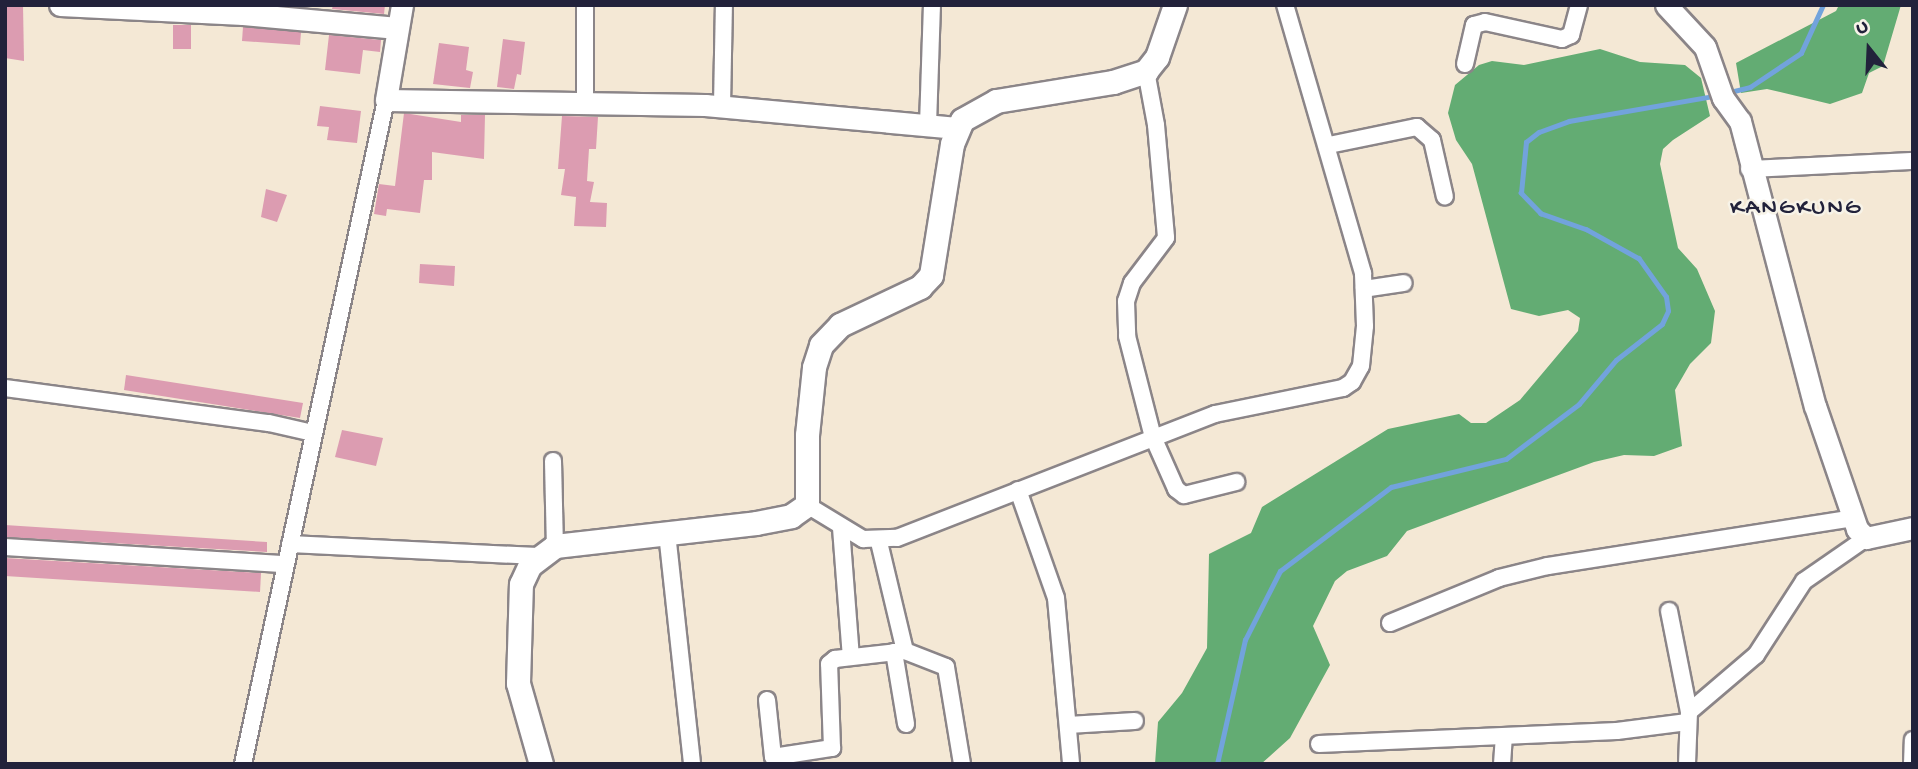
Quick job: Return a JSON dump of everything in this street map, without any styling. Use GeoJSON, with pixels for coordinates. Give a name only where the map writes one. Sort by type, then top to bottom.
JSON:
{"type":"FeatureCollection","features":[{"type":"Feature","properties":{"kind":"main road"},"geometry":{"type":"LineString","coordinates":[[541,764],[527,721],[517,663],[521,584],[547,551],[756,523],[791,516],[807,505],[807,435],[821,345],[839,326],[920,287],[931,275],[957,128],[962,120],[996,101],[1114,82],[1146,71],[1157,57],[1175,5]]}},
{"type":"Feature","properties":{"kind":"street"},"geometry":{"type":"LineString","coordinates":[[60,5],[182,8],[397,28]]}},
{"type":"Feature","properties":{"kind":"street"},"geometry":{"type":"LineString","coordinates":[[243,764],[386,100],[402,5]]}},
{"type":"Feature","properties":{"kind":"street"},"geometry":{"type":"LineString","coordinates":[[585,5],[585,105]]}},
{"type":"Feature","properties":{"kind":"street"},"geometry":{"type":"LineString","coordinates":[[722,106],[724,5]]}},
{"type":"Feature","properties":{"kind":"street"},"geometry":{"type":"LineString","coordinates":[[928,125],[932,5]]}},
{"type":"Feature","properties":{"kind":"street"},"geometry":{"type":"LineString","coordinates":[[807,505],[841,528],[879,542],[933,526],[1215,414],[1343,388],[1352,382],[1361,366],[1364,289],[1355,236],[1286,5]]}},
{"type":"Feature","properties":{"kind":"street"},"geometry":{"type":"LineString","coordinates":[[1465,64],[1474,25],[1485,22],[1567,38],[1579,5]]}},
{"type":"Feature","properties":{"kind":"street"},"geometry":{"type":"LineString","coordinates":[[1666,5],[1706,47],[1723,98],[1740,121],[1749,169],[1815,406],[1853,518],[1866,538]]}},
{"type":"Feature","properties":{"kind":"street"},"geometry":{"type":"LineString","coordinates":[[1146,71],[1166,238],[1132,283],[1126,301],[1126,324],[1153,437],[1180,493],[1236,482]]}},
{"type":"Feature","properties":{"kind":"street"},"geometry":{"type":"LineString","coordinates":[[386,100],[722,106],[957,128]]}},
{"type":"Feature","properties":{"kind":"street"},"geometry":{"type":"LineString","coordinates":[[1329,145],[1417,127],[1432,141],[1445,197]]}},
{"type":"Feature","properties":{"kind":"street"},"geometry":{"type":"LineString","coordinates":[[1749,169],[1913,161]]}},
{"type":"Feature","properties":{"kind":"street"},"geometry":{"type":"LineString","coordinates":[[1364,289],[1404,282]]}},
{"type":"Feature","properties":{"kind":"street"},"geometry":{"type":"LineString","coordinates":[[5,388],[269,423],[313,433]]}},
{"type":"Feature","properties":{"kind":"street"},"geometry":{"type":"LineString","coordinates":[[290,544],[547,551],[553,461]]}},
{"type":"Feature","properties":{"kind":"street"},"geometry":{"type":"LineString","coordinates":[[1018,490],[1056,598],[1071,764]]}},
{"type":"Feature","properties":{"kind":"street"},"geometry":{"type":"LineString","coordinates":[[1390,624],[1499,578],[1548,566],[1853,518]]}},
{"type":"Feature","properties":{"kind":"street"},"geometry":{"type":"LineString","coordinates":[[841,528],[850,657]]}},
{"type":"Feature","properties":{"kind":"street"},"geometry":{"type":"LineString","coordinates":[[1319,744],[1617,732],[1688,717],[1756,655],[1804,581],[1866,538],[1913,528]]}},
{"type":"Feature","properties":{"kind":"street"},"geometry":{"type":"LineString","coordinates":[[667,533],[692,764]]}},
{"type":"Feature","properties":{"kind":"street"},"geometry":{"type":"LineString","coordinates":[[879,542],[900,652],[906,724]]}},
{"type":"Feature","properties":{"kind":"street"},"geometry":{"type":"LineString","coordinates":[[5,547],[285,564]]}},
{"type":"Feature","properties":{"kind":"street"},"geometry":{"type":"LineString","coordinates":[[1669,611],[1688,717],[1687,764]]}},
{"type":"Feature","properties":{"kind":"street"},"geometry":{"type":"LineString","coordinates":[[767,700],[773,757],[832,748],[827,672],[835,659],[900,652],[946,667],[962,764]]}},
{"type":"Feature","properties":{"kind":"street"},"geometry":{"type":"LineString","coordinates":[[1068,725],[1135,721]]}},
{"type":"Feature","properties":{"kind":"street"},"geometry":{"type":"LineString","coordinates":[[1502,764],[1504,737]]}},
{"type":"Feature","properties":{"kind":"street"},"geometry":{"type":"LineString","coordinates":[[1912,764],[1913,740]]}},
{"type":"Feature","properties":{"kind":"green space"},"geometry":{"type":"Polygon","coordinates":[[[1839,5],[1901,5],[1883,66],[1869,73],[1862,93],[1830,104],[1767,89],[1741,93],[1736,63],[1836,11],[1839,5]]]}},
{"type":"Feature","properties":{"kind":"green space"},"geometry":{"type":"Polygon","coordinates":[[[1600,49],[1640,62],[1685,65],[1701,78],[1710,116],[1663,149],[1660,164],[1678,248],[1697,269],[1715,311],[1711,343],[1690,364],[1675,390],[1682,446],[1654,456],[1624,455],[1594,462],[1407,531],[1387,556],[1347,571],[1335,581],[1313,626],[1330,665],[1290,738],[1261,764],[1155,764],[1158,722],[1182,693],[1207,648],[1209,554],[1251,533],[1262,507],[1388,429],[1459,414],[1471,423],[1486,423],[1520,400],[1578,331],[1580,318],[1568,310],[1539,316],[1511,309],[1472,164],[1456,140],[1448,113],[1455,85],[1479,65],[1492,61],[1524,65],[1600,49]]]}},
{"type":"Feature","properties":{"kind":"building"},"geometry":{"type":"Polygon","coordinates":[[[5,5],[23,5],[24,61],[5,58],[5,5]]]}},
{"type":"Feature","properties":{"kind":"building"},"geometry":{"type":"Polygon","coordinates":[[[333,5],[385,5],[384,14],[332,9],[333,5]]]}},
{"type":"Feature","properties":{"kind":"building"},"geometry":{"type":"Polygon","coordinates":[[[173,25],[191,25],[191,49],[173,49],[173,25]]]}},
{"type":"Feature","properties":{"kind":"building"},"geometry":{"type":"Polygon","coordinates":[[[243,27],[301,32],[300,45],[242,41],[243,27]]]}},
{"type":"Feature","properties":{"kind":"building"},"geometry":{"type":"Polygon","coordinates":[[[329,35],[381,40],[380,52],[363,50],[360,74],[325,70],[329,35]]]}},
{"type":"Feature","properties":{"kind":"building"},"geometry":{"type":"Polygon","coordinates":[[[503,39],[525,42],[521,75],[517,74],[514,89],[497,87],[503,39]]]}},
{"type":"Feature","properties":{"kind":"building"},"geometry":{"type":"Polygon","coordinates":[[[439,43],[469,47],[466,70],[473,72],[470,88],[433,84],[439,43]]]}},
{"type":"Feature","properties":{"kind":"building"},"geometry":{"type":"Polygon","coordinates":[[[320,106],[361,111],[357,143],[327,140],[329,127],[317,126],[320,106]]]}},
{"type":"Feature","properties":{"kind":"building"},"geometry":{"type":"Polygon","coordinates":[[[404,113],[461,122],[461,115],[485,115],[484,159],[432,152],[432,180],[424,180],[420,213],[387,209],[386,216],[374,214],[379,184],[395,186],[404,113]]]}},
{"type":"Feature","properties":{"kind":"building"},"geometry":{"type":"Polygon","coordinates":[[[562,116],[598,117],[596,149],[589,149],[587,181],[594,182],[590,202],[607,203],[606,227],[574,226],[576,197],[561,195],[565,169],[558,169],[562,116]]]}},
{"type":"Feature","properties":{"kind":"building"},"geometry":{"type":"Polygon","coordinates":[[[266,189],[287,195],[277,222],[261,217],[266,189]]]}},
{"type":"Feature","properties":{"kind":"building"},"geometry":{"type":"Polygon","coordinates":[[[420,264],[455,266],[454,286],[419,283],[420,264]]]}},
{"type":"Feature","properties":{"kind":"building"},"geometry":{"type":"Polygon","coordinates":[[[126,375],[303,403],[300,418],[124,390],[126,375]]]}},
{"type":"Feature","properties":{"kind":"building"},"geometry":{"type":"Polygon","coordinates":[[[342,430],[383,438],[376,466],[335,457],[342,430]]]}},
{"type":"Feature","properties":{"kind":"building"},"geometry":{"type":"Polygon","coordinates":[[[5,525],[267,542],[267,552],[5,537],[5,525]]]}},
{"type":"Feature","properties":{"kind":"building"},"geometry":{"type":"Polygon","coordinates":[[[5,558],[261,573],[260,592],[5,576],[5,558]]]}},
{"type":"Feature","properties":{"kind":"waterway"},"geometry":{"type":"LineString","coordinates":[[1726,93],[1750,87],[1801,53],[1823,5]]}},
{"type":"Feature","properties":{"kind":"waterway"},"geometry":{"type":"LineString","coordinates":[[1217,764],[1245,640],[1280,571],[1391,487],[1506,459],[1579,404],[1616,360],[1662,324],[1668,311],[1666,297],[1639,259],[1587,230],[1541,214],[1521,193],[1526,142],[1539,132],[1569,121],[1714,96]]}},
{"type":"Feature","properties":{"kind":"district","name":"KANGKUNG"},"geometry":{"type":"Point","coordinates":[1796,209]}}]}
